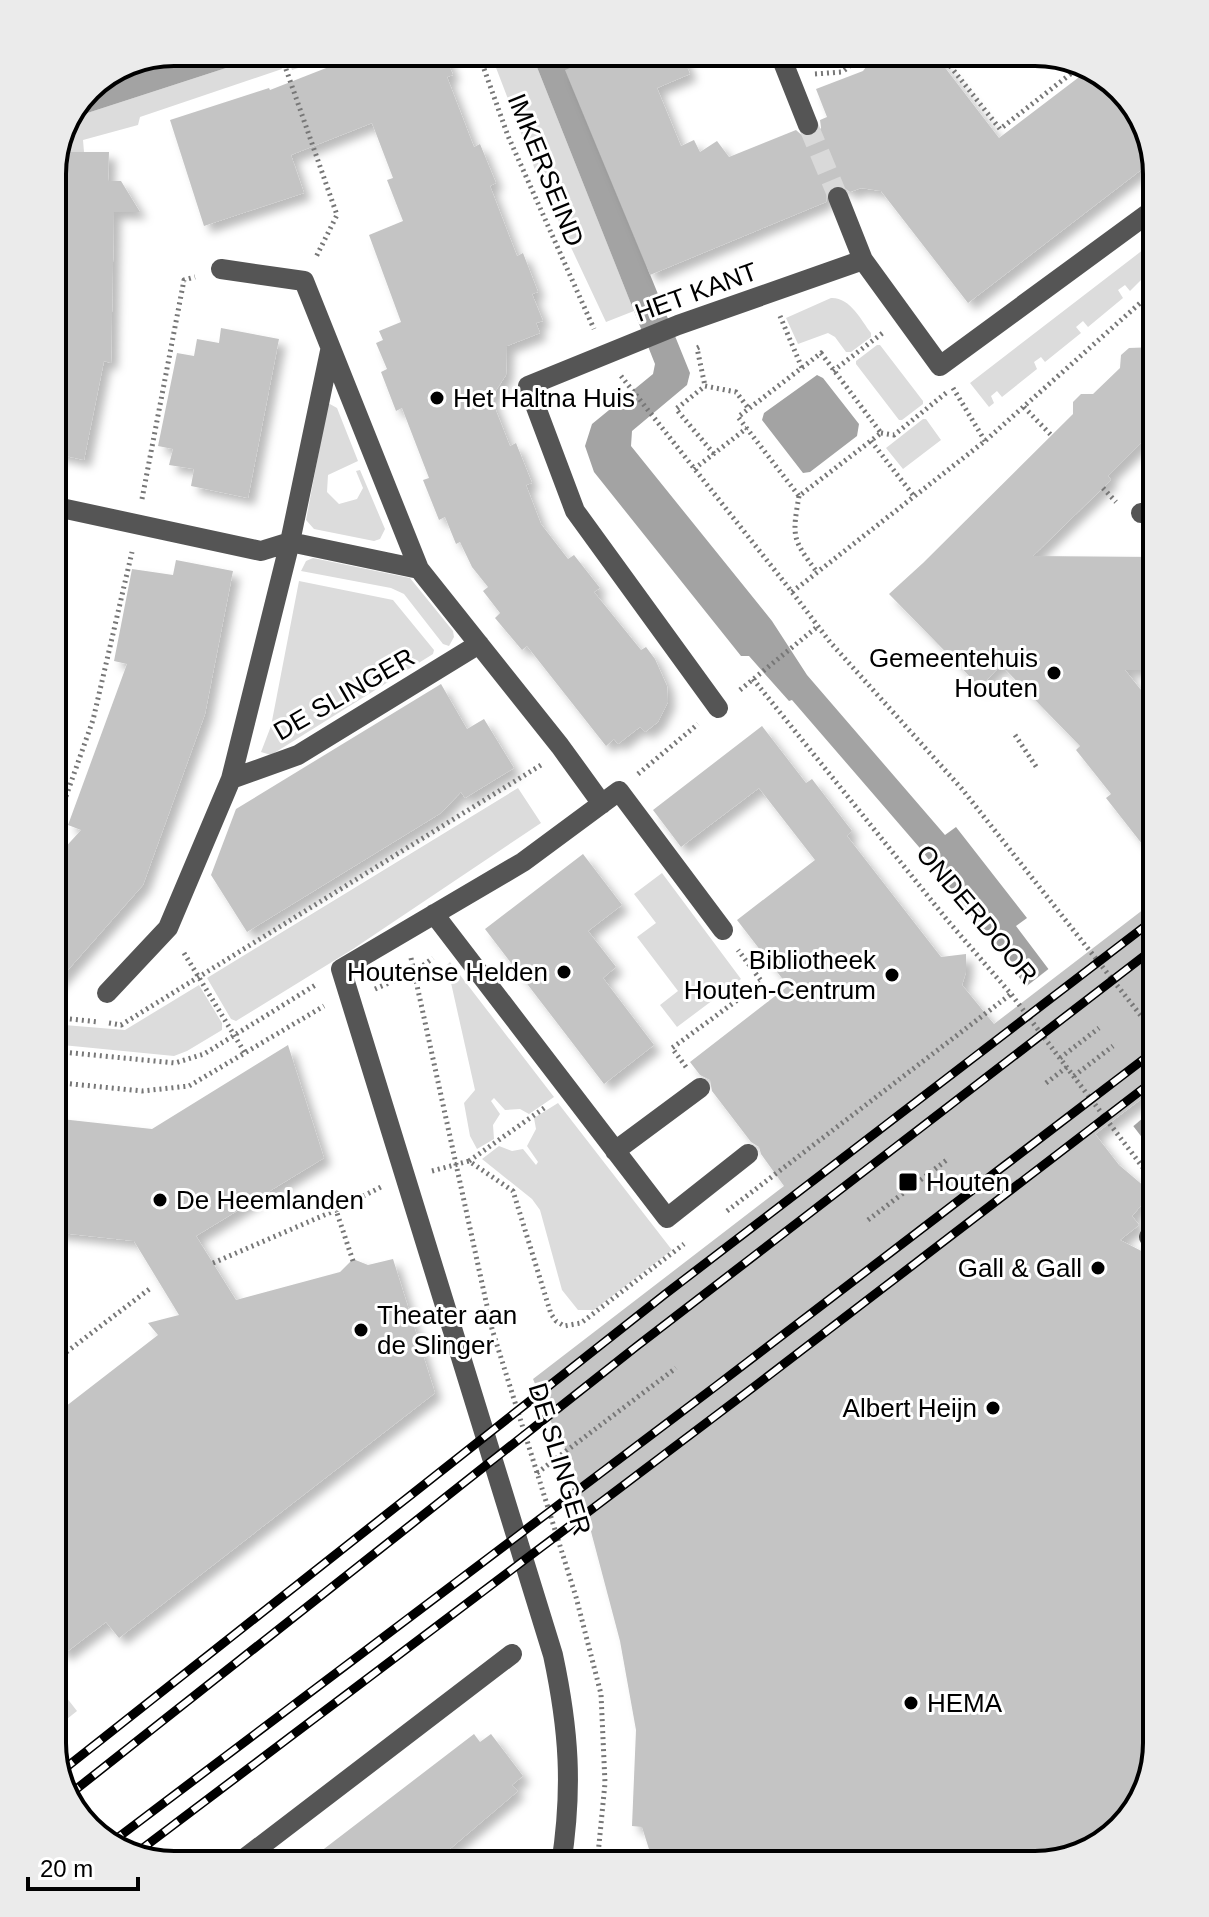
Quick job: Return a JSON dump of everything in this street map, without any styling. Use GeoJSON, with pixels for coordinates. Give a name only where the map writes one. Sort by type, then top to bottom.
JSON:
{"type":"FeatureCollection","features":[{"type":"Feature","properties":{"kind":"street"},"geometry":{"type":"LineString","coordinates":[[784,66],[808,125]]}},
{"type":"Feature","properties":{"kind":"street"},"geometry":{"type":"LineString","coordinates":[[838,197],[863,260],[940,366],[1143,217]]}},
{"type":"Feature","properties":{"kind":"street","name":"HET KANT"},"geometry":{"type":"LineString","coordinates":[[718,708],[575,511],[528,386],[678,325],[863,260]]}},
{"type":"Feature","properties":{"kind":"street"},"geometry":{"type":"LineString","coordinates":[[221,269],[304,281],[419,569],[564,751],[602,804]]}},
{"type":"Feature","properties":{"kind":"street","name":"DE SLINGER"},"geometry":{"type":"LineString","coordinates":[[107,993],[168,928],[231,779],[290,542],[330,351]]}},
{"type":"Feature","properties":{"kind":"street"},"geometry":{"type":"LineString","coordinates":[[66,509],[261,551],[290,542],[419,569]]}},
{"type":"Feature","properties":{"kind":"street","name":"DE SLINGER"},"geometry":{"type":"LineString","coordinates":[[231,779],[298,755],[479,644]]}},
{"type":"Feature","properties":{"kind":"street"},"geometry":{"type":"LineString","coordinates":[[563,1851],[570,1783],[568,1748],[565,1715],[548,1633],[341,969],[523,862],[619,791],[723,930]]}},
{"type":"Feature","properties":{"kind":"street"},"geometry":{"type":"LineString","coordinates":[[434,914],[667,1218],[748,1154]]}},
{"type":"Feature","properties":{"kind":"street"},"geometry":{"type":"LineString","coordinates":[[615,1151],[700,1088]]}},
{"type":"Feature","properties":{"kind":"street"},"geometry":{"type":"LineString","coordinates":[[254,1851],[512,1654]]}},
{"type":"Feature","properties":{"kind":"path"},"geometry":{"type":"LineString","coordinates":[[285,66],[337,215],[304,281]]}},
{"type":"Feature","properties":{"kind":"path","name":"IMKERSEIND"},"geometry":{"type":"LineString","coordinates":[[483,66],[508,136],[580,302]]}},
{"type":"Feature","properties":{"kind":"path"},"geometry":{"type":"LineString","coordinates":[[788,76],[842,72],[850,66]]}},
{"type":"Feature","properties":{"kind":"path"},"geometry":{"type":"LineString","coordinates":[[950,66],[1000,129],[1072,73]]}},
{"type":"Feature","properties":{"kind":"path"},"geometry":{"type":"LineString","coordinates":[[1031,95],[1036,101]]}},
{"type":"Feature","properties":{"kind":"path"},"geometry":{"type":"LineString","coordinates":[[792,592],[985,441],[1143,301]]}},
{"type":"Feature","properties":{"kind":"path"},"geometry":{"type":"LineString","coordinates":[[782,322],[802,368]]}},
{"type":"Feature","properties":{"kind":"path"},"geometry":{"type":"LineString","coordinates":[[833,371],[872,342]]}},
{"type":"Feature","properties":{"kind":"path"},"geometry":{"type":"LineString","coordinates":[[704,345],[697,348],[705,386]]}},
{"type":"Feature","properties":{"kind":"path"},"geometry":{"type":"LineString","coordinates":[[799,496],[738,417],[821,353],[881,433],[894,435],[952,388]]}},
{"type":"Feature","properties":{"kind":"path"},"geometry":{"type":"LineString","coordinates":[[940,366],[985,441]]}},
{"type":"Feature","properties":{"kind":"path"},"geometry":{"type":"LineString","coordinates":[[625,383],[817,627],[962,789],[1143,1018]]}},
{"type":"Feature","properties":{"kind":"path"},"geometry":{"type":"LineString","coordinates":[[714,454],[676,409],[705,386],[736,392],[749,409]]}},
{"type":"Feature","properties":{"kind":"path"},"geometry":{"type":"LineString","coordinates":[[1024,407],[1051,435]]}},
{"type":"Feature","properties":{"kind":"path"},"geometry":{"type":"LineString","coordinates":[[694,469],[747,428]]}},
{"type":"Feature","properties":{"kind":"path"},"geometry":{"type":"LineString","coordinates":[[817,572],[797,545],[794,531],[799,496],[881,433]]}},
{"type":"Feature","properties":{"kind":"path"},"geometry":{"type":"LineString","coordinates":[[871,441],[913,495]]}},
{"type":"Feature","properties":{"kind":"path","name":"ONDERDOOR"},"geometry":{"type":"LineString","coordinates":[[817,627],[756,677],[948,921],[1011,994],[1143,1167]]}},
{"type":"Feature","properties":{"kind":"path"},"geometry":{"type":"LineString","coordinates":[[619,791],[718,708]]}},
{"type":"Feature","properties":{"kind":"path"},"geometry":{"type":"LineString","coordinates":[[1015,735],[1037,768]]}},
{"type":"Feature","properties":{"kind":"path"},"geometry":{"type":"LineString","coordinates":[[66,1019],[121,1025],[564,751]]}},
{"type":"Feature","properties":{"kind":"path"},"geometry":{"type":"LineString","coordinates":[[168,928],[245,1053]]}},
{"type":"Feature","properties":{"kind":"path","name":"DE SLINGER"},"geometry":{"type":"LineString","coordinates":[[406,929],[492,1329],[594,1660],[601,1694],[605,1783],[598,1851]]}},
{"type":"Feature","properties":{"kind":"path"},"geometry":{"type":"LineString","coordinates":[[700,1088],[672,1048],[762,982],[723,930]]}},
{"type":"Feature","properties":{"kind":"path"},"geometry":{"type":"LineString","coordinates":[[66,1083],[142,1091],[189,1086],[324,1006],[350,1000],[414,972],[455,941]]}},
{"type":"Feature","properties":{"kind":"path"},"geometry":{"type":"LineString","coordinates":[[66,1052],[175,1063],[204,1054],[341,969]]}},
{"type":"Feature","properties":{"kind":"path"},"geometry":{"type":"LineString","coordinates":[[1060,1058],[1099,1028]]}},
{"type":"Feature","properties":{"kind":"path"},"geometry":{"type":"LineString","coordinates":[[1074,1076],[1113,1046]]}},
{"type":"Feature","properties":{"kind":"path"},"geometry":{"type":"LineString","coordinates":[[1046,1083],[1067,1067]]}},
{"type":"Feature","properties":{"kind":"path"},"geometry":{"type":"LineString","coordinates":[[469,1161],[569,1090]]}},
{"type":"Feature","properties":{"kind":"path"},"geometry":{"type":"LineString","coordinates":[[868,1220],[948,1159]]}},
{"type":"Feature","properties":{"kind":"path"},"geometry":{"type":"LineString","coordinates":[[213,1263],[336,1210]]}},
{"type":"Feature","properties":{"kind":"path"},"geometry":{"type":"LineString","coordinates":[[66,1352],[152,1287]]}},
{"type":"Feature","properties":{"kind":"path"},"geometry":{"type":"LineString","coordinates":[[537,1473],[676,1368]]}},
{"type":"Feature","properties":{"kind":"shaded area"},"geometry":{"type":"Polygon","coordinates":[[[174,66],[232,66],[84,114],[114,84],[132,74],[174,66]]]}},
{"type":"Feature","properties":{"kind":"shaded area"},"geometry":{"type":"Polygon","coordinates":[[[232,66],[281,66],[282,69],[140,117],[138,125],[83,140],[84,152],[69,152],[74,132],[84,114],[232,66]]]}},
{"type":"Feature","properties":{"kind":"shaded area"},"geometry":{"type":"Polygon","coordinates":[[[495,66],[537,66],[634,311],[606,322],[537,175],[495,66]]]}},
{"type":"Feature","properties":{"kind":"shaded area"},"geometry":{"type":"Polygon","coordinates":[[[537,66],[575,66],[649,272],[690,373],[687,385],[632,431],[631,446],[772,621],[807,675],[945,835],[956,827],[1027,918],[1016,926],[1143,1094],[1143,1139],[919,847],[792,700],[789,701],[749,656],[741,656],[594,472],[585,446],[592,424],[653,374],[655,364],[537,66]]]}},
{"type":"Feature","properties":{"kind":"shaded area"},"geometry":{"type":"Polygon","coordinates":[[[1143,250],[1143,278],[1130,291],[1125,285],[1118,290],[1123,298],[1088,327],[1083,321],[1076,327],[1081,333],[1045,362],[1041,357],[1034,362],[1037,369],[1002,397],[997,391],[991,396],[994,403],[989,407],[970,383],[1143,250]]]}},
{"type":"Feature","properties":{"kind":"shaded area"},"geometry":{"type":"Polygon","coordinates":[[[831,298],[849,305],[871,333],[871,337],[851,352],[846,352],[828,333],[798,344],[786,318],[831,298]]]}},
{"type":"Feature","properties":{"kind":"shaded area"},"geometry":{"type":"Polygon","coordinates":[[[877,345],[923,401],[902,420],[856,364],[877,345]]]}},
{"type":"Feature","properties":{"kind":"shaded area"},"geometry":{"type":"Polygon","coordinates":[[[817,375],[823,378],[859,424],[857,436],[810,472],[803,473],[762,420],[764,413],[817,375]]]}},
{"type":"Feature","properties":{"kind":"shaded area"},"geometry":{"type":"Polygon","coordinates":[[[328,403],[337,408],[358,461],[328,475],[327,492],[339,504],[357,499],[363,488],[356,471],[360,470],[385,529],[380,539],[374,541],[314,529],[306,520],[328,403]]]}},
{"type":"Feature","properties":{"kind":"shaded area"},"geometry":{"type":"Polygon","coordinates":[[[923,419],[941,440],[903,469],[886,448],[923,419]]]}},
{"type":"Feature","properties":{"kind":"shaded area"},"geometry":{"type":"Polygon","coordinates":[[[313,558],[410,578],[453,631],[454,637],[449,646],[443,644],[404,594],[391,588],[301,571],[306,561],[313,558]]]}},
{"type":"Feature","properties":{"kind":"shaded area"},"geometry":{"type":"Polygon","coordinates":[[[299,581],[393,600],[434,650],[433,654],[271,755],[261,752],[271,726],[299,581]]]}},
{"type":"Feature","properties":{"kind":"shaded area"},"geometry":{"type":"Polygon","coordinates":[[[518,788],[541,823],[353,949],[236,1021],[231,1019],[207,978],[518,788]]]}},
{"type":"Feature","properties":{"kind":"shaded area"},"geometry":{"type":"Polygon","coordinates":[[[662,873],[741,979],[677,1027],[660,1005],[678,991],[637,937],[656,923],[634,894],[662,873]]]}},
{"type":"Feature","properties":{"kind":"shaded area"},"geometry":{"type":"Polygon","coordinates":[[[450,962],[554,1097],[529,1114],[520,1109],[505,1110],[494,1098],[491,1101],[500,1114],[493,1125],[494,1139],[477,1149],[470,1136],[464,1103],[475,1090],[447,965],[450,962]]]}},
{"type":"Feature","properties":{"kind":"shaded area"},"geometry":{"type":"Polygon","coordinates":[[[199,985],[222,1023],[222,1030],[174,1056],[66,1045],[66,1025],[125,1030],[199,985]]]}},
{"type":"Feature","properties":{"kind":"shaded area"},"geometry":{"type":"Polygon","coordinates":[[[558,1103],[672,1250],[594,1310],[578,1310],[562,1290],[540,1210],[532,1199],[482,1159],[499,1146],[512,1151],[523,1149],[536,1165],[538,1162],[527,1146],[536,1129],[534,1118],[558,1103]]]}},
{"type":"Feature","properties":{"kind":"shaded area"},"geometry":{"type":"Polygon","coordinates":[[[66,1697],[77,1711],[66,1720],[66,1697]]]}},
{"type":"Feature","properties":{"kind":"pier"},"geometry":{"type":"Polygon","coordinates":[[[1051,967],[1143,1088],[1143,1118],[1130,1129],[1023,989],[1051,967]]]}},
{"type":"Feature","properties":{"kind":"building","name":"Het Haltna Huis"},"geometry":{"type":"Polygon","coordinates":[[[331,66],[449,66],[453,75],[447,77],[474,147],[480,144],[496,183],[490,186],[517,256],[523,253],[538,292],[532,294],[543,321],[536,323],[540,333],[507,346],[506,375],[491,398],[510,446],[516,443],[532,483],[526,485],[541,524],[568,559],[574,555],[600,588],[594,592],[641,650],[646,647],[655,659],[667,686],[668,702],[658,722],[645,732],[640,727],[618,744],[614,739],[606,746],[527,646],[522,650],[495,618],[500,613],[483,591],[488,587],[472,567],[460,542],[456,544],[445,517],[439,520],[423,480],[429,478],[402,408],[396,411],[381,372],[387,369],[376,343],[383,340],[379,331],[401,322],[369,235],[403,221],[387,180],[393,178],[372,123],[291,155],[304,193],[204,226],[170,120],[270,90],[331,66]]]}},
{"type":"Feature","properties":{"kind":"building"},"geometry":{"type":"Polygon","coordinates":[[[575,66],[687,66],[690,74],[657,88],[681,146],[694,140],[700,152],[717,141],[729,157],[796,130],[805,138],[813,137],[821,128],[820,120],[827,117],[816,89],[863,71],[867,66],[944,66],[999,138],[1080,76],[1106,93],[1125,114],[1139,146],[1143,169],[968,303],[881,191],[861,188],[850,192],[839,184],[827,190],[826,202],[650,275],[565,70],[575,66]]]}},
{"type":"Feature","properties":{"kind":"building"},"geometry":{"type":"Polygon","coordinates":[[[69,152],[109,152],[108,181],[121,181],[140,212],[114,212],[111,363],[104,361],[84,460],[66,456],[66,167],[69,152]]]}},
{"type":"Feature","properties":{"kind":"building"},"geometry":{"type":"Polygon","coordinates":[[[221,328],[279,339],[248,498],[191,486],[194,469],[169,465],[173,449],[158,446],[177,353],[194,356],[197,339],[219,343],[221,328]]]}},
{"type":"Feature","properties":{"kind":"building"},"geometry":{"type":"Polygon","coordinates":[[[1129,348],[1143,348],[1143,441],[1108,476],[1111,480],[1033,556],[1143,557],[1143,670],[1125,670],[1143,692],[1143,845],[1106,798],[1111,794],[1076,750],[1080,746],[1001,665],[980,687],[889,594],[1073,414],[1073,402],[1081,394],[1093,394],[1120,368],[1121,355],[1129,348]]]}},
{"type":"Feature","properties":{"kind":"building"},"geometry":{"type":"Polygon","coordinates":[[[176,560],[233,571],[205,714],[143,885],[66,972],[66,847],[81,830],[68,825],[127,664],[114,661],[132,569],[173,575],[176,560]]]}},
{"type":"Feature","properties":{"kind":"building"},"geometry":{"type":"Polygon","coordinates":[[[441,684],[467,729],[484,719],[514,768],[465,798],[461,792],[441,813],[247,932],[211,875],[236,809],[441,684]]]}},
{"type":"Feature","properties":{"kind":"building"},"geometry":{"type":"Polygon","coordinates":[[[762,726],[806,783],[812,779],[852,831],[847,836],[941,957],[966,954],[962,985],[994,1024],[1143,910],[1143,1098],[1095,1134],[1119,1165],[1143,1185],[1143,1203],[1132,1216],[1139,1225],[1120,1240],[1143,1252],[1143,1743],[1139,1771],[1129,1797],[1106,1824],[1083,1840],[1035,1851],[650,1851],[642,1827],[632,1826],[636,1730],[620,1641],[571,1456],[558,1438],[533,1379],[784,1186],[759,1147],[751,1142],[712,1091],[710,1080],[700,1075],[690,1062],[788,986],[737,920],[815,860],[759,788],[681,847],[653,810],[762,726]]]}},
{"type":"Feature","properties":{"kind":"building","name":"Houtense Helden"},"geometry":{"type":"Polygon","coordinates":[[[583,854],[622,905],[588,931],[616,967],[603,978],[654,1045],[604,1084],[485,929],[583,854]]]}},
{"type":"Feature","properties":{"kind":"building"},"geometry":{"type":"Polygon","coordinates":[[[288,1045],[324,1158],[196,1236],[236,1300],[340,1272],[353,1259],[368,1265],[393,1259],[435,1393],[119,1638],[106,1622],[66,1652],[66,1406],[158,1335],[148,1323],[179,1315],[134,1241],[66,1234],[66,1120],[152,1129],[288,1045]]]}},
{"type":"Feature","properties":{"kind":"building"},"geometry":{"type":"Polygon","coordinates":[[[474,1734],[480,1742],[491,1734],[523,1776],[512,1785],[518,1791],[447,1851],[321,1851],[474,1734]]]}},
{"type":"Feature","properties":{"kind":"tunnel"},"geometry":{"type":"LineString","coordinates":[[808,125],[838,197]]}},
{"type":"Feature","properties":{"kind":"railway"},"geometry":{"type":"LineString","coordinates":[[68,1766],[664,1295],[1143,928]]}},
{"type":"Feature","properties":{"kind":"railway"},"geometry":{"type":"LineString","coordinates":[[76,1789],[637,1346],[1143,957]]}},
{"type":"Feature","properties":{"kind":"railway"},"geometry":{"type":"LineString","coordinates":[[120,1836],[1143,1060]]}},
{"type":"Feature","properties":{"kind":"railway"},"geometry":{"type":"LineString","coordinates":[[145,1847],[1143,1089]]}},
{"type":"Feature","properties":{"kind":"place","name":"Het Haltna Huis"},"geometry":{"type":"Point","coordinates":[437,398]}},
{"type":"Feature","properties":{"kind":"place","name":"Gemeentehuis Houten"},"geometry":{"type":"Point","coordinates":[1054,673]}},
{"type":"Feature","properties":{"kind":"place","name":"Houtense Helden"},"geometry":{"type":"Point","coordinates":[564,972]}},
{"type":"Feature","properties":{"kind":"place","name":"Bibliotheek Houten-Centrum"},"geometry":{"type":"Point","coordinates":[892,975]}},
{"type":"Feature","properties":{"kind":"place","name":"Houten"},"geometry":{"type":"Point","coordinates":[908,1182]}},
{"type":"Feature","properties":{"kind":"place","name":"De Heemlanden"},"geometry":{"type":"Point","coordinates":[160,1200]}},
{"type":"Feature","properties":{"kind":"place","name":"Gall & Gall"},"geometry":{"type":"Point","coordinates":[1098,1268]}},
{"type":"Feature","properties":{"kind":"place","name":"Theater aan de Slinger"},"geometry":{"type":"Point","coordinates":[361,1330]}},
{"type":"Feature","properties":{"kind":"place","name":"Albert Heijn"},"geometry":{"type":"Point","coordinates":[993,1408]}},
{"type":"Feature","properties":{"kind":"place","name":"HEMA"},"geometry":{"type":"Point","coordinates":[911,1703]}}]}
